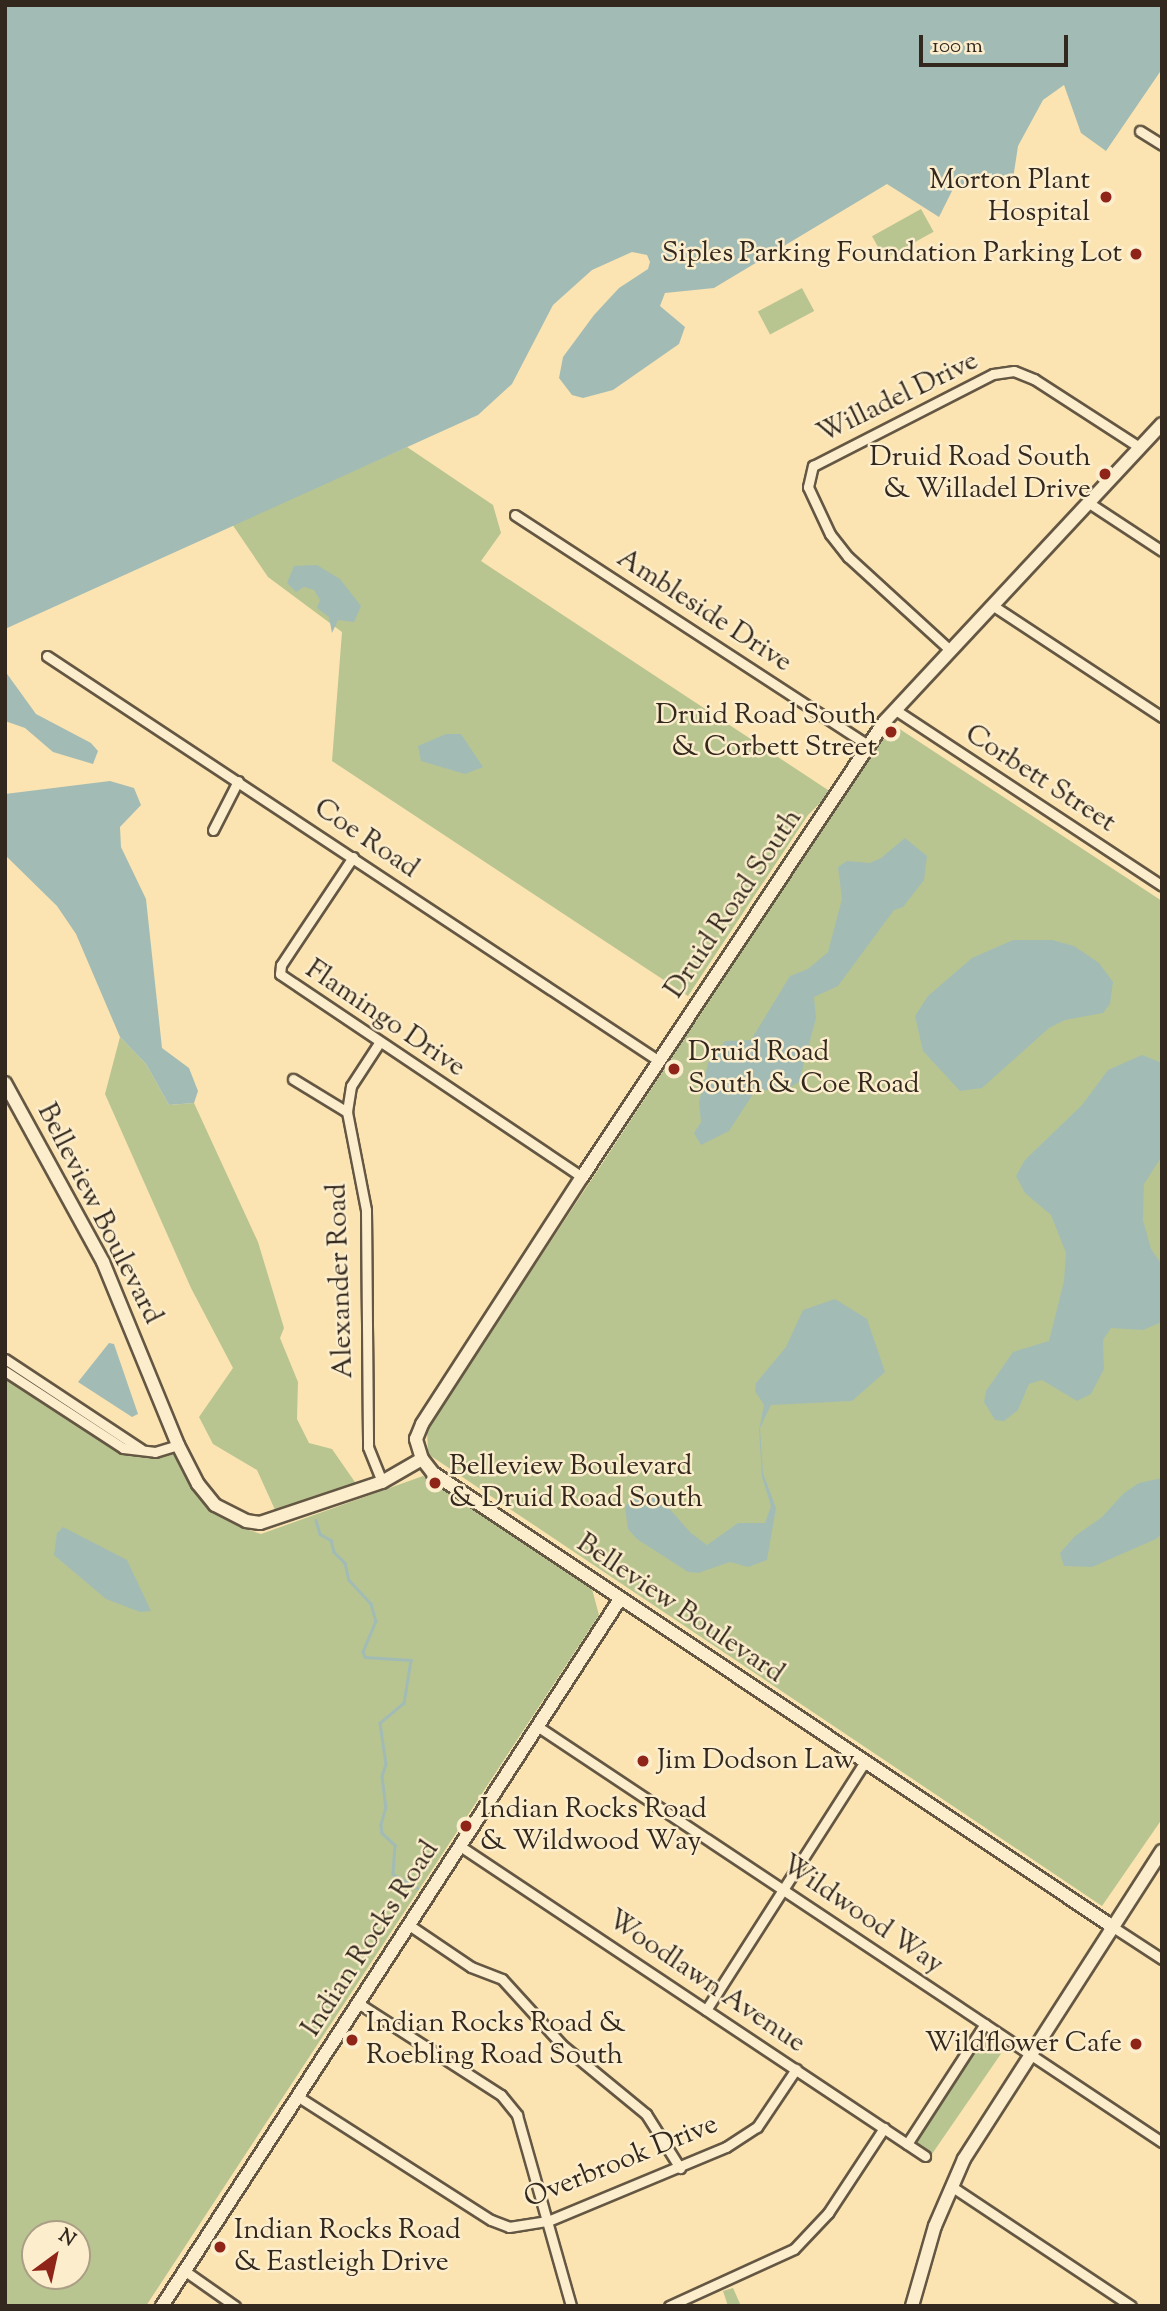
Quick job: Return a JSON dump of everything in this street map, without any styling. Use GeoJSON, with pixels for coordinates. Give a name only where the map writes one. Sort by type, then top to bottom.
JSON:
{"type":"FeatureCollection","features":[{"type":"Feature","properties":{"kind":"street"},"geometry":{"type":"LineString","coordinates":[[1140,131],[1162,145]]}},
{"type":"Feature","properties":{"kind":"street","name":"Willadel Drive"},"geometry":{"type":"LineString","coordinates":[[950,650],[848,557],[830,534],[808,487],[813,466],[993,374],[1014,371],[1034,379],[1139,447]]}},
{"type":"Feature","properties":{"kind":"street","name":"Druid Road South"},"geometry":{"type":"LineString","coordinates":[[422,1459],[416,1439],[422,1424],[582,1177],[894,709],[1162,424]]}},
{"type":"Feature","properties":{"kind":"street"},"geometry":{"type":"LineString","coordinates":[[1089,503],[1162,551]]}},
{"type":"Feature","properties":{"kind":"street","name":"Ambleside Drive"},"geometry":{"type":"LineString","coordinates":[[515,515],[869,746]]}},
{"type":"Feature","properties":{"kind":"street"},"geometry":{"type":"LineString","coordinates":[[992,605],[1162,717]]}},
{"type":"Feature","properties":{"kind":"street","name":"Coe Road"},"geometry":{"type":"LineString","coordinates":[[47,656],[659,1061]]}},
{"type":"Feature","properties":{"kind":"street","name":"Corbett Street"},"geometry":{"type":"LineString","coordinates":[[894,709],[1162,886]]}},
{"type":"Feature","properties":{"kind":"street"},"geometry":{"type":"LineString","coordinates":[[213,831],[238,781]]}},
{"type":"Feature","properties":{"kind":"street","name":"Flamingo Drive"},"geometry":{"type":"LineString","coordinates":[[353,857],[281,965],[280,974],[582,1177]]}},
{"type":"Feature","properties":{"kind":"street","name":"Alexander Road"},"geometry":{"type":"LineString","coordinates":[[379,1043],[351,1086],[347,1112],[366,1210],[368,1447],[382,1482]]}},
{"type":"Feature","properties":{"kind":"street"},"geometry":{"type":"LineString","coordinates":[[293,1079],[347,1112]]}},
{"type":"Feature","properties":{"kind":"street","name":"Belleview Boulevard"},"geometry":{"type":"LineString","coordinates":[[5,1083],[103,1262],[178,1445],[198,1485],[215,1505],[246,1521],[260,1523],[382,1482],[422,1459],[433,1473],[1162,1959]]}},
{"type":"Feature","properties":{"kind":"street"},"geometry":{"type":"LineString","coordinates":[[5,1359],[142,1450]]}},
{"type":"Feature","properties":{"kind":"street"},"geometry":{"type":"LineString","coordinates":[[5,1371],[123,1448],[155,1452],[178,1445]]}},
{"type":"Feature","properties":{"kind":"street","name":"Indian Rocks Road"},"geometry":{"type":"LineString","coordinates":[[162,2306],[620,1599]]}},
{"type":"Feature","properties":{"kind":"street","name":"Wildwood Way"},"geometry":{"type":"LineString","coordinates":[[537,1726],[1162,2142]]}},
{"type":"Feature","properties":{"kind":"street"},"geometry":{"type":"LineString","coordinates":[[705,2010],[865,1761]]}},
{"type":"Feature","properties":{"kind":"street","name":"Woodlawn Avenue"},"geometry":{"type":"LineString","coordinates":[[460,1846],[925,2156]]}},
{"type":"Feature","properties":{"kind":"street"},"geometry":{"type":"LineString","coordinates":[[912,2306],[923,2258],[951,2186],[981,2129],[1162,1851]]}},
{"type":"Feature","properties":{"kind":"street"},"geometry":{"type":"LineString","coordinates":[[409,1925],[471,1967],[502,1979],[562,2045],[646,2114],[680,2168]]}},
{"type":"Feature","properties":{"kind":"street"},"geometry":{"type":"LineString","coordinates":[[358,2003],[501,2095],[517,2115],[570,2306]]}},
{"type":"Feature","properties":{"kind":"street"},"geometry":{"type":"LineString","coordinates":[[907,2144],[985,2024]]}},
{"type":"Feature","properties":{"kind":"street","name":"Overbrook Drive"},"geometry":{"type":"LineString","coordinates":[[298,2096],[491,2220],[509,2227],[548,2221],[680,2168],[757,2127],[796,2069]]}},
{"type":"Feature","properties":{"kind":"street"},"geometry":{"type":"LineString","coordinates":[[669,2306],[794,2249],[828,2213],[884,2129]]}},
{"type":"Feature","properties":{"kind":"street"},"geometry":{"type":"LineString","coordinates":[[951,2186],[1131,2306]]}},
{"type":"Feature","properties":{"kind":"street"},"geometry":{"type":"LineString","coordinates":[[186,2271],[235,2306]]}},
{"type":"Feature","properties":{"kind":"green space"},"geometry":{"type":"Polygon","coordinates":[[[921,209],[934,232],[885,259],[872,236],[921,209]]]}},
{"type":"Feature","properties":{"kind":"green space"},"geometry":{"type":"Polygon","coordinates":[[[802,288],[814,311],[770,334],[758,311],[802,288]]]}},
{"type":"Feature","properties":{"kind":"green space"},"geometry":{"type":"Polygon","coordinates":[[[407,447],[493,505],[501,533],[481,561],[831,792],[808,815],[688,996],[332,761],[342,632],[268,577],[232,524],[407,447]]]}},
{"type":"Feature","properties":{"kind":"green space"},"geometry":{"type":"Polygon","coordinates":[[[892,724],[1162,901],[1162,1819],[1102,1906],[428,1454],[427,1429],[892,724]]]}},
{"type":"Feature","properties":{"kind":"green space"},"geometry":{"type":"Polygon","coordinates":[[[120,1037],[146,1064],[169,1105],[194,1103],[258,1242],[284,1328],[280,1338],[298,1382],[297,1419],[309,1443],[332,1449],[357,1485],[276,1512],[257,1470],[213,1444],[199,1417],[233,1368],[191,1288],[105,1094],[120,1037]]]}},
{"type":"Feature","properties":{"kind":"green space"},"geometry":{"type":"Polygon","coordinates":[[[5,1378],[125,1454],[156,1458],[175,1452],[212,1510],[243,1526],[265,1528],[249,1530],[261,1534],[423,1476],[592,1589],[599,1615],[146,2306],[5,2306],[5,1378]]]}},
{"type":"Feature","properties":{"kind":"green space"},"geometry":{"type":"Polygon","coordinates":[[[991,2034],[1007,2045],[932,2154],[916,2143],[917,2139],[982,2037],[991,2034]]]}},
{"type":"Feature","properties":{"kind":"green space"},"geometry":{"type":"Polygon","coordinates":[[[733,2288],[741,2306],[728,2306],[723,2291],[733,2288]]]}},
{"type":"Feature","properties":{"kind":"water"},"geometry":{"type":"Polygon","coordinates":[[[5,5],[1162,5],[1162,69],[1106,151],[1081,133],[1064,85],[1043,100],[1018,146],[1013,179],[985,178],[953,189],[939,217],[887,184],[714,288],[665,293],[660,306],[685,327],[679,344],[613,390],[583,398],[572,395],[559,378],[563,357],[594,315],[619,288],[648,269],[650,262],[647,255],[632,252],[592,270],[553,305],[512,384],[478,415],[5,629],[5,5]]]}},
{"type":"Feature","properties":{"kind":"water"},"geometry":{"type":"Polygon","coordinates":[[[317,565],[340,579],[361,606],[354,622],[338,620],[332,633],[329,617],[317,608],[320,600],[314,590],[304,587],[296,592],[287,583],[294,566],[317,565]]]}},
{"type":"Feature","properties":{"kind":"water"},"geometry":{"type":"Polygon","coordinates":[[[5,671],[36,714],[91,743],[98,751],[93,764],[53,752],[25,728],[5,721],[5,671]]]}},
{"type":"Feature","properties":{"kind":"water"},"geometry":{"type":"Polygon","coordinates":[[[446,734],[461,734],[483,767],[465,774],[421,761],[418,746],[446,734]]]}},
{"type":"Feature","properties":{"kind":"water"},"geometry":{"type":"Polygon","coordinates":[[[110,781],[134,788],[141,805],[120,827],[121,847],[146,899],[162,1048],[189,1068],[198,1091],[194,1103],[169,1105],[146,1064],[120,1037],[76,934],[57,906],[5,855],[5,794],[110,781]]]}},
{"type":"Feature","properties":{"kind":"water"},"geometry":{"type":"Polygon","coordinates":[[[905,838],[927,856],[924,880],[903,907],[894,910],[838,986],[814,997],[816,1018],[799,1082],[787,1089],[755,1091],[729,1131],[701,1145],[694,1133],[701,1122],[699,1103],[708,1063],[725,1041],[751,1040],[790,976],[808,969],[828,952],[842,899],[838,867],[847,861],[870,863],[881,858],[905,838]]]}},
{"type":"Feature","properties":{"kind":"water"},"geometry":{"type":"Polygon","coordinates":[[[1013,940],[1052,940],[1074,946],[1099,963],[1113,982],[1110,1004],[1103,1013],[1065,1020],[1049,1028],[982,1088],[960,1091],[923,1051],[915,1016],[928,996],[972,958],[1013,940]]]}},
{"type":"Feature","properties":{"kind":"water"},"geometry":{"type":"Polygon","coordinates":[[[1142,1055],[1162,1063],[1162,1156],[1144,1184],[1143,1220],[1151,1249],[1162,1265],[1162,1322],[1143,1330],[1111,1328],[1103,1340],[1104,1369],[1091,1394],[1077,1401],[1042,1380],[1029,1384],[1018,1410],[1004,1421],[995,1420],[984,1402],[986,1391],[1013,1352],[1049,1341],[1064,1281],[1066,1253],[1051,1215],[1025,1193],[1016,1176],[1025,1160],[1082,1105],[1108,1070],[1142,1055]]]}},
{"type":"Feature","properties":{"kind":"water"},"geometry":{"type":"Polygon","coordinates":[[[835,1299],[867,1319],[885,1372],[852,1401],[771,1405],[760,1428],[763,1473],[776,1508],[767,1560],[748,1567],[730,1562],[698,1573],[688,1572],[637,1539],[628,1529],[625,1507],[638,1491],[657,1495],[691,1533],[707,1545],[738,1523],[765,1523],[771,1506],[762,1477],[759,1430],[764,1405],[755,1391],[756,1383],[786,1347],[803,1310],[835,1299]]]}},
{"type":"Feature","properties":{"kind":"water"},"geometry":{"type":"Polygon","coordinates":[[[109,1343],[114,1344],[138,1414],[132,1417],[78,1382],[109,1343]]]}},
{"type":"Feature","properties":{"kind":"water"},"geometry":{"type":"Polygon","coordinates":[[[1162,1478],[1162,1534],[1092,1567],[1064,1566],[1060,1553],[1075,1536],[1102,1517],[1124,1493],[1139,1483],[1162,1478]]]}},
{"type":"Feature","properties":{"kind":"water"},"geometry":{"type":"Polygon","coordinates":[[[63,1527],[127,1560],[151,1611],[140,1612],[106,1599],[54,1555],[57,1533],[63,1527]]]}},
{"type":"Feature","properties":{"kind":"waterway"},"geometry":{"type":"LineString","coordinates":[[316,1520],[320,1534],[331,1540],[334,1552],[345,1563],[349,1580],[371,1604],[376,1621],[363,1651],[365,1657],[411,1660],[404,1703],[380,1723],[386,1764],[382,1776],[386,1807],[381,1825],[382,1833],[395,1845],[393,1874],[417,1888]]}},
{"type":"Feature","properties":{"kind":"place","name":"Morton Plant Hospital"},"geometry":{"type":"Point","coordinates":[1106,197]}},
{"type":"Feature","properties":{"kind":"place","name":"Siples Parking Foundation Parking Lot"},"geometry":{"type":"Point","coordinates":[1136,254]}},
{"type":"Feature","properties":{"kind":"place","name":"Druid Road South & Willadel Drive"},"geometry":{"type":"Point","coordinates":[1105,474]}},
{"type":"Feature","properties":{"kind":"place","name":"Druid Road South & Corbett Street"},"geometry":{"type":"Point","coordinates":[891,732]}},
{"type":"Feature","properties":{"kind":"place","name":"Druid Road South & Coe Road"},"geometry":{"type":"Point","coordinates":[674,1069]}},
{"type":"Feature","properties":{"kind":"place","name":"Belleview Boulevard & Druid Road South"},"geometry":{"type":"Point","coordinates":[435,1483]}},
{"type":"Feature","properties":{"kind":"place","name":"Jim Dodson Law"},"geometry":{"type":"Point","coordinates":[643,1761]}},
{"type":"Feature","properties":{"kind":"place","name":"Indian Rocks Road & Wildwood Way"},"geometry":{"type":"Point","coordinates":[466,1826]}},
{"type":"Feature","properties":{"kind":"place","name":"Indian Rocks Road & Roebling Road South"},"geometry":{"type":"Point","coordinates":[352,2040]}},
{"type":"Feature","properties":{"kind":"place","name":"Wildflower Cafe"},"geometry":{"type":"Point","coordinates":[1136,2044]}},
{"type":"Feature","properties":{"kind":"place","name":"Indian Rocks Road & Eastleigh Drive"},"geometry":{"type":"Point","coordinates":[220,2247]}}]}
